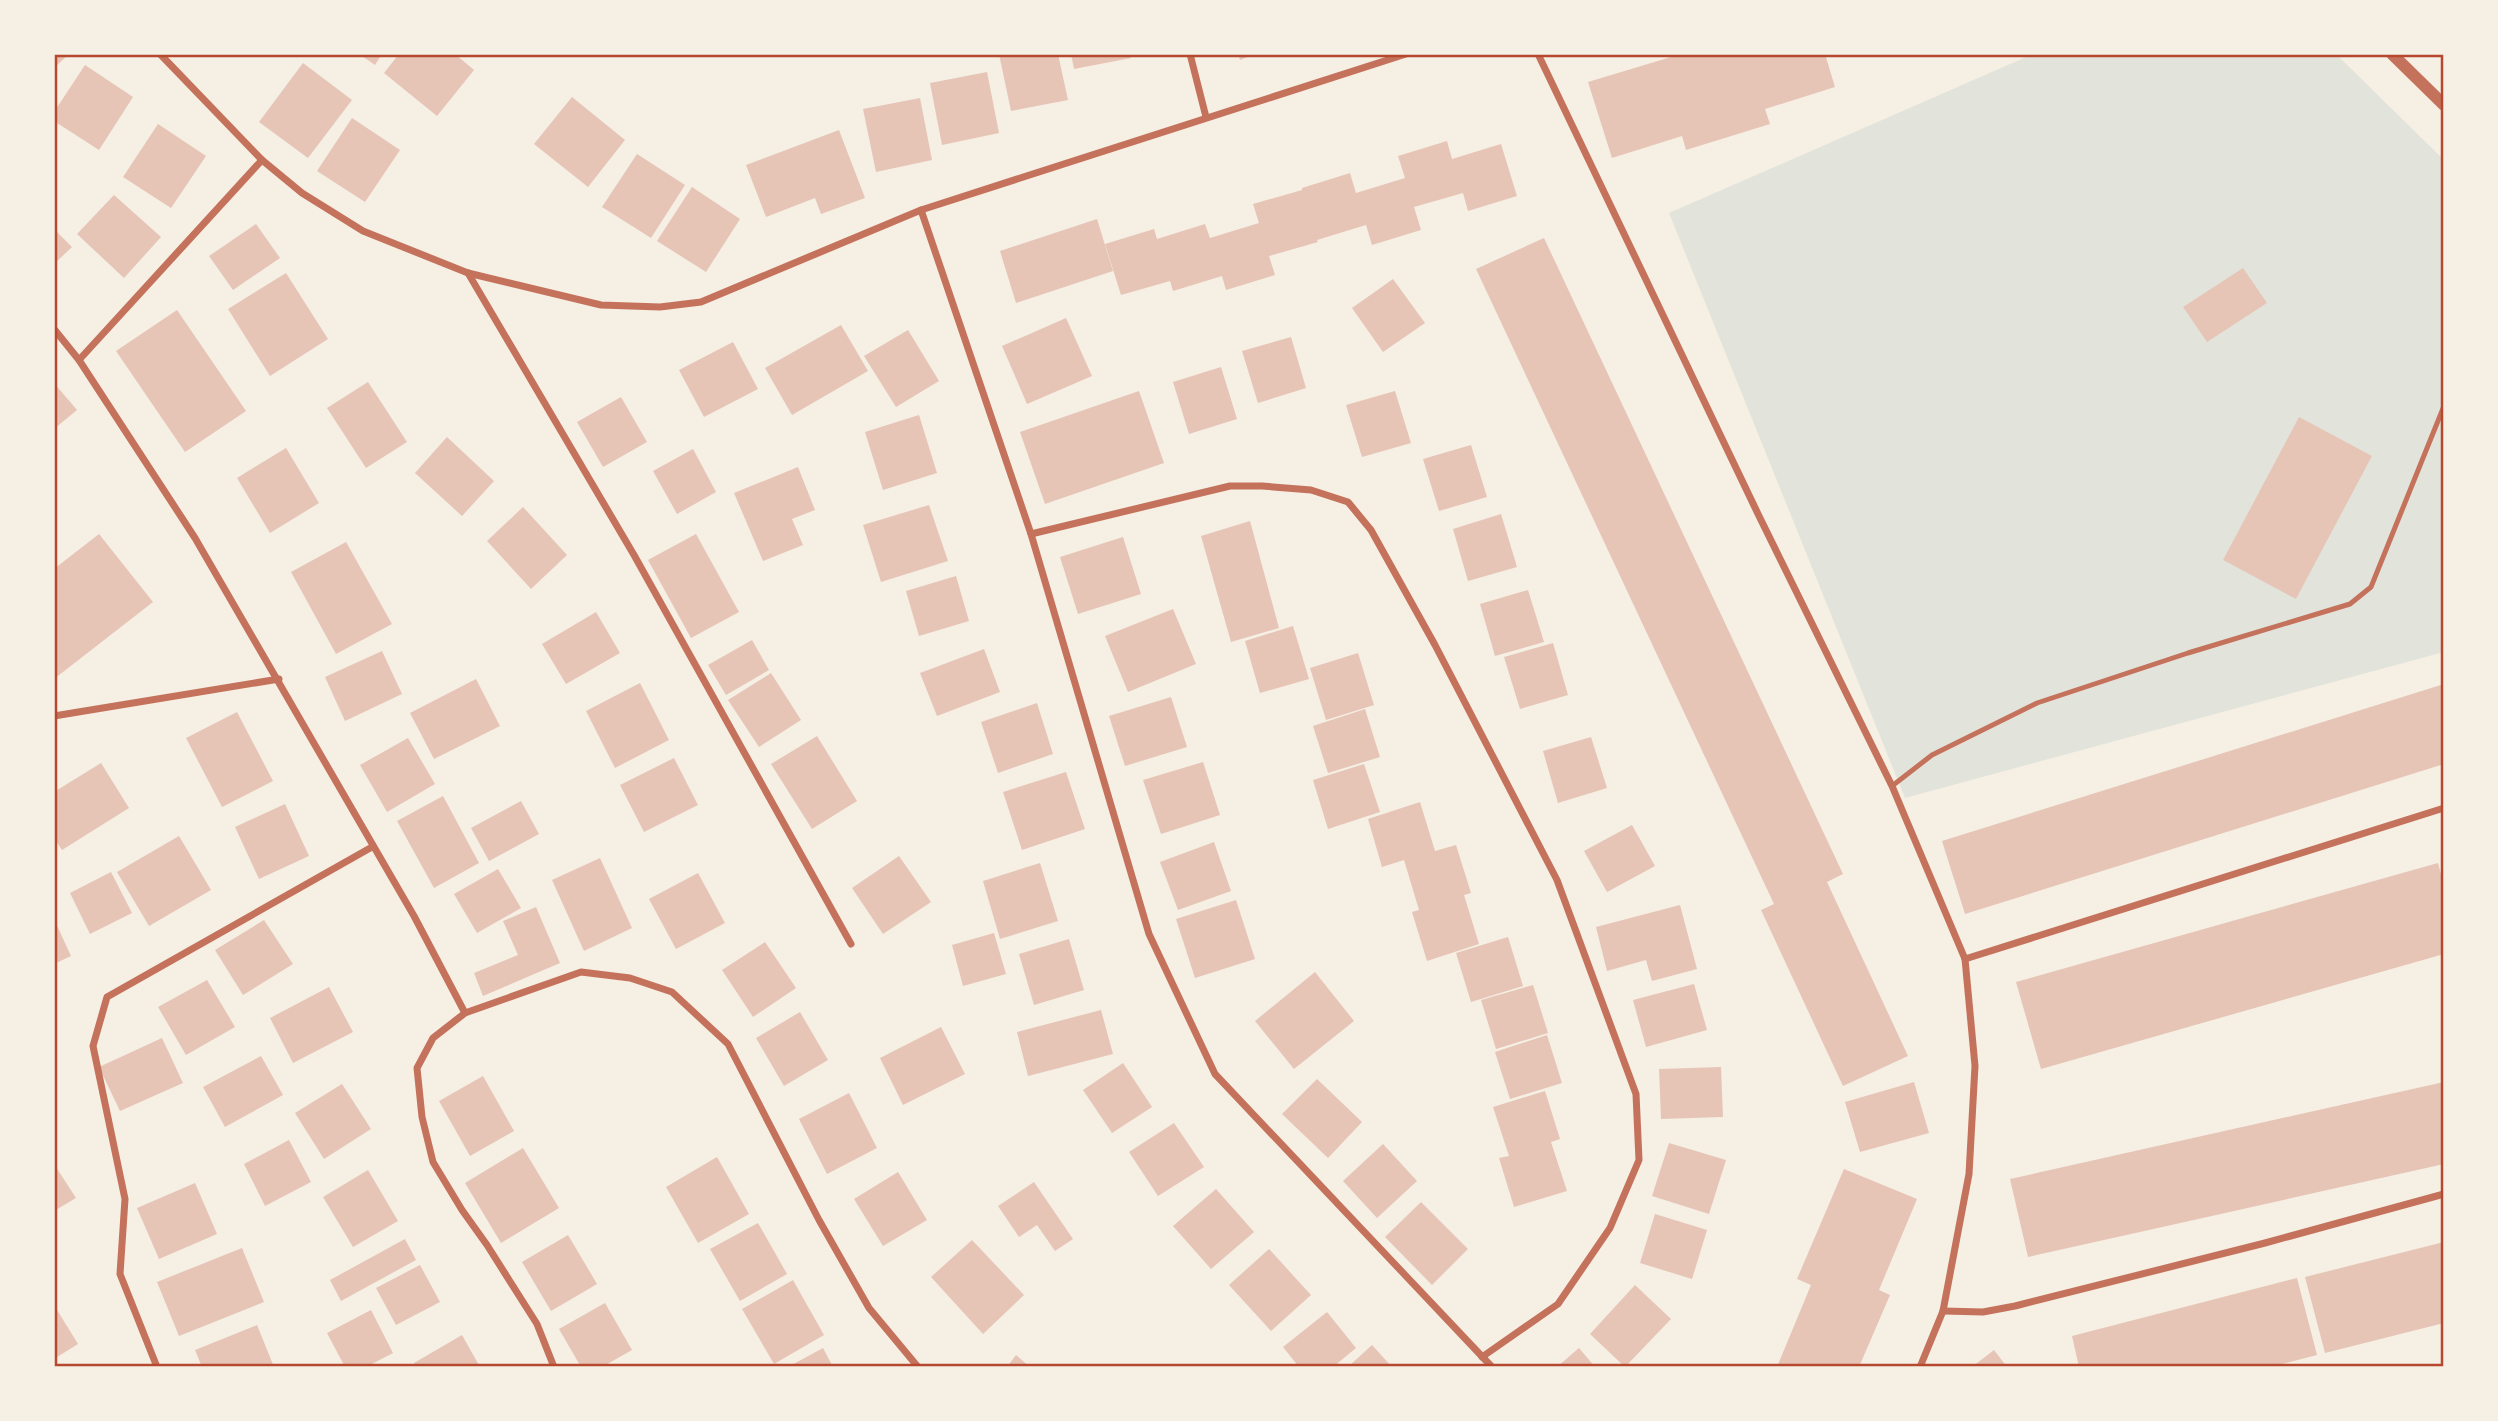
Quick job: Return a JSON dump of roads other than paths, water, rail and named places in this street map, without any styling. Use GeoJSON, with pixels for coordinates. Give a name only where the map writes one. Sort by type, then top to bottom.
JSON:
{"type":"FeatureCollection","features":[{"type":"Feature","properties":{"kind":"street"},"geometry":{"type":"LineString","coordinates":[[160,54],[262,160],[302,193],[363,231],[468,273],[601,305],[660,307],[701,302],[921,210],[1406,54]]}},
{"type":"Feature","properties":{"kind":"street"},"geometry":{"type":"LineString","coordinates":[[1190,54],[1206,117]]}},
{"type":"Feature","properties":{"kind":"street"},"geometry":{"type":"LineString","coordinates":[[1538,54],[1759,516],[1892,786],[1965,959],[1975,1066],[1969,1174],[1943,1311],[1920,1367]]}},
{"type":"Feature","properties":{"kind":"street"},"geometry":{"type":"LineString","coordinates":[[2392,54],[2444,105]]}},
{"type":"Feature","properties":{"kind":"street"},"geometry":{"type":"LineString","coordinates":[[79,360],[262,160]]}},
{"type":"Feature","properties":{"kind":"street"},"geometry":{"type":"LineString","coordinates":[[921,210],[1031,534],[1149,934],[1215,1074],[1492,1367]]}},
{"type":"Feature","properties":{"kind":"street"},"geometry":{"type":"LineString","coordinates":[[468,273],[634,555],[851,944]]}},
{"type":"Feature","properties":{"kind":"street"},"geometry":{"type":"LineString","coordinates":[[54,329],[79,360],[195,538],[414,916],[465,1013]]}},
{"type":"Feature","properties":{"kind":"street"},"geometry":{"type":"LineString","coordinates":[[1031,534],[1230,486],[1311,490],[1348,502],[1371,530],[1436,645],[1557,880],[1636,1094],[1639,1160],[1610,1228],[1558,1304],[1482,1357]]}},
{"type":"Feature","properties":{"kind":"street"},"geometry":{"type":"LineString","coordinates":[[54,716],[279,679]]}},
{"type":"Feature","properties":{"kind":"street"},"geometry":{"type":"LineString","coordinates":[[1965,959],[2444,808]]}},
{"type":"Feature","properties":{"kind":"street"},"geometry":{"type":"LineString","coordinates":[[157,1367],[120,1274],[125,1199],[93,1045],[107,996],[372,847]]}},
{"type":"Feature","properties":{"kind":"street"},"geometry":{"type":"LineString","coordinates":[[554,1367],[537,1324],[433,1162],[422,1116],[417,1068],[433,1038],[465,1013],[581,972],[630,978],[672,992],[728,1044],[819,1220],[869,1308],[918,1367]]}},
{"type":"Feature","properties":{"kind":"street"},"geometry":{"type":"LineString","coordinates":[[1943,1311],[1983,1312],[2015,1306],[2444,1194]]}},
{"type":"Feature","properties":{"kind":"lane"},"geometry":{"type":"LineString","coordinates":[[1892,786],[1932,755],[2037,703],[2188,653],[2350,604],[2371,587],[2444,406]]}}]}
